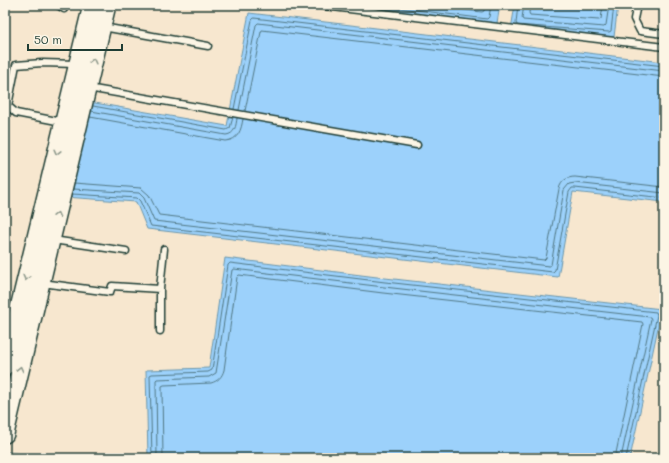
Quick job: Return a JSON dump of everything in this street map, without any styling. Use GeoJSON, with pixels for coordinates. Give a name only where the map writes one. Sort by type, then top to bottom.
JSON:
{"type":"FeatureCollection","features":[{"type":"Feature","properties":{"kind":"street"},"geometry":{"type":"LineString","coordinates":[[5,366],[92,5]]}},
{"type":"Feature","properties":{"kind":"street"},"geometry":{"type":"LineString","coordinates":[[5,434],[86,88],[107,5]]}},
{"type":"Feature","properties":{"kind":"lane"},"geometry":{"type":"LineString","coordinates":[[58,5],[64,8]]}},
{"type":"Feature","properties":{"kind":"lane"},"geometry":{"type":"LineString","coordinates":[[316,5],[664,47]]}},
{"type":"Feature","properties":{"kind":"lane"},"geometry":{"type":"LineString","coordinates":[[637,5],[634,19],[640,31],[664,34]]}},
{"type":"Feature","properties":{"kind":"lane"},"geometry":{"type":"LineString","coordinates":[[102,26],[208,46]]}},
{"type":"Feature","properties":{"kind":"lane"},"geometry":{"type":"LineString","coordinates":[[64,123],[16,113],[8,106],[16,65],[42,63],[78,64]]}},
{"type":"Feature","properties":{"kind":"lane"},"geometry":{"type":"LineString","coordinates":[[86,88],[417,145]]}},
{"type":"Feature","properties":{"kind":"lane"},"geometry":{"type":"LineString","coordinates":[[51,239],[126,251]]}},
{"type":"Feature","properties":{"kind":"lane"},"geometry":{"type":"LineString","coordinates":[[160,331],[160,289],[164,249]]}},
{"type":"Feature","properties":{"kind":"lane"},"geometry":{"type":"LineString","coordinates":[[41,283],[110,292],[112,286],[160,289]]}},
{"type":"Feature","properties":{"kind":"water"},"geometry":{"type":"Polygon","coordinates":[[[309,5],[500,5],[496,29],[309,5]]]}},
{"type":"Feature","properties":{"kind":"water"},"geometry":{"type":"Polygon","coordinates":[[[515,5],[618,5],[614,37],[511,29],[515,5]]]}},
{"type":"Feature","properties":{"kind":"water"},"geometry":{"type":"Polygon","coordinates":[[[249,13],[664,62],[664,202],[573,192],[558,277],[147,229],[136,202],[50,196],[72,99],[227,126],[249,13]]]}},
{"type":"Feature","properties":{"kind":"water"},"geometry":{"type":"Polygon","coordinates":[[[225,258],[385,278],[662,309],[630,458],[148,458],[146,370],[209,368],[225,258]]]}},
{"type":"Feature","properties":{"kind":"water"},"geometry":{"type":"Polygon","coordinates":[[[5,452],[62,458],[5,458],[5,452]]]}}]}
